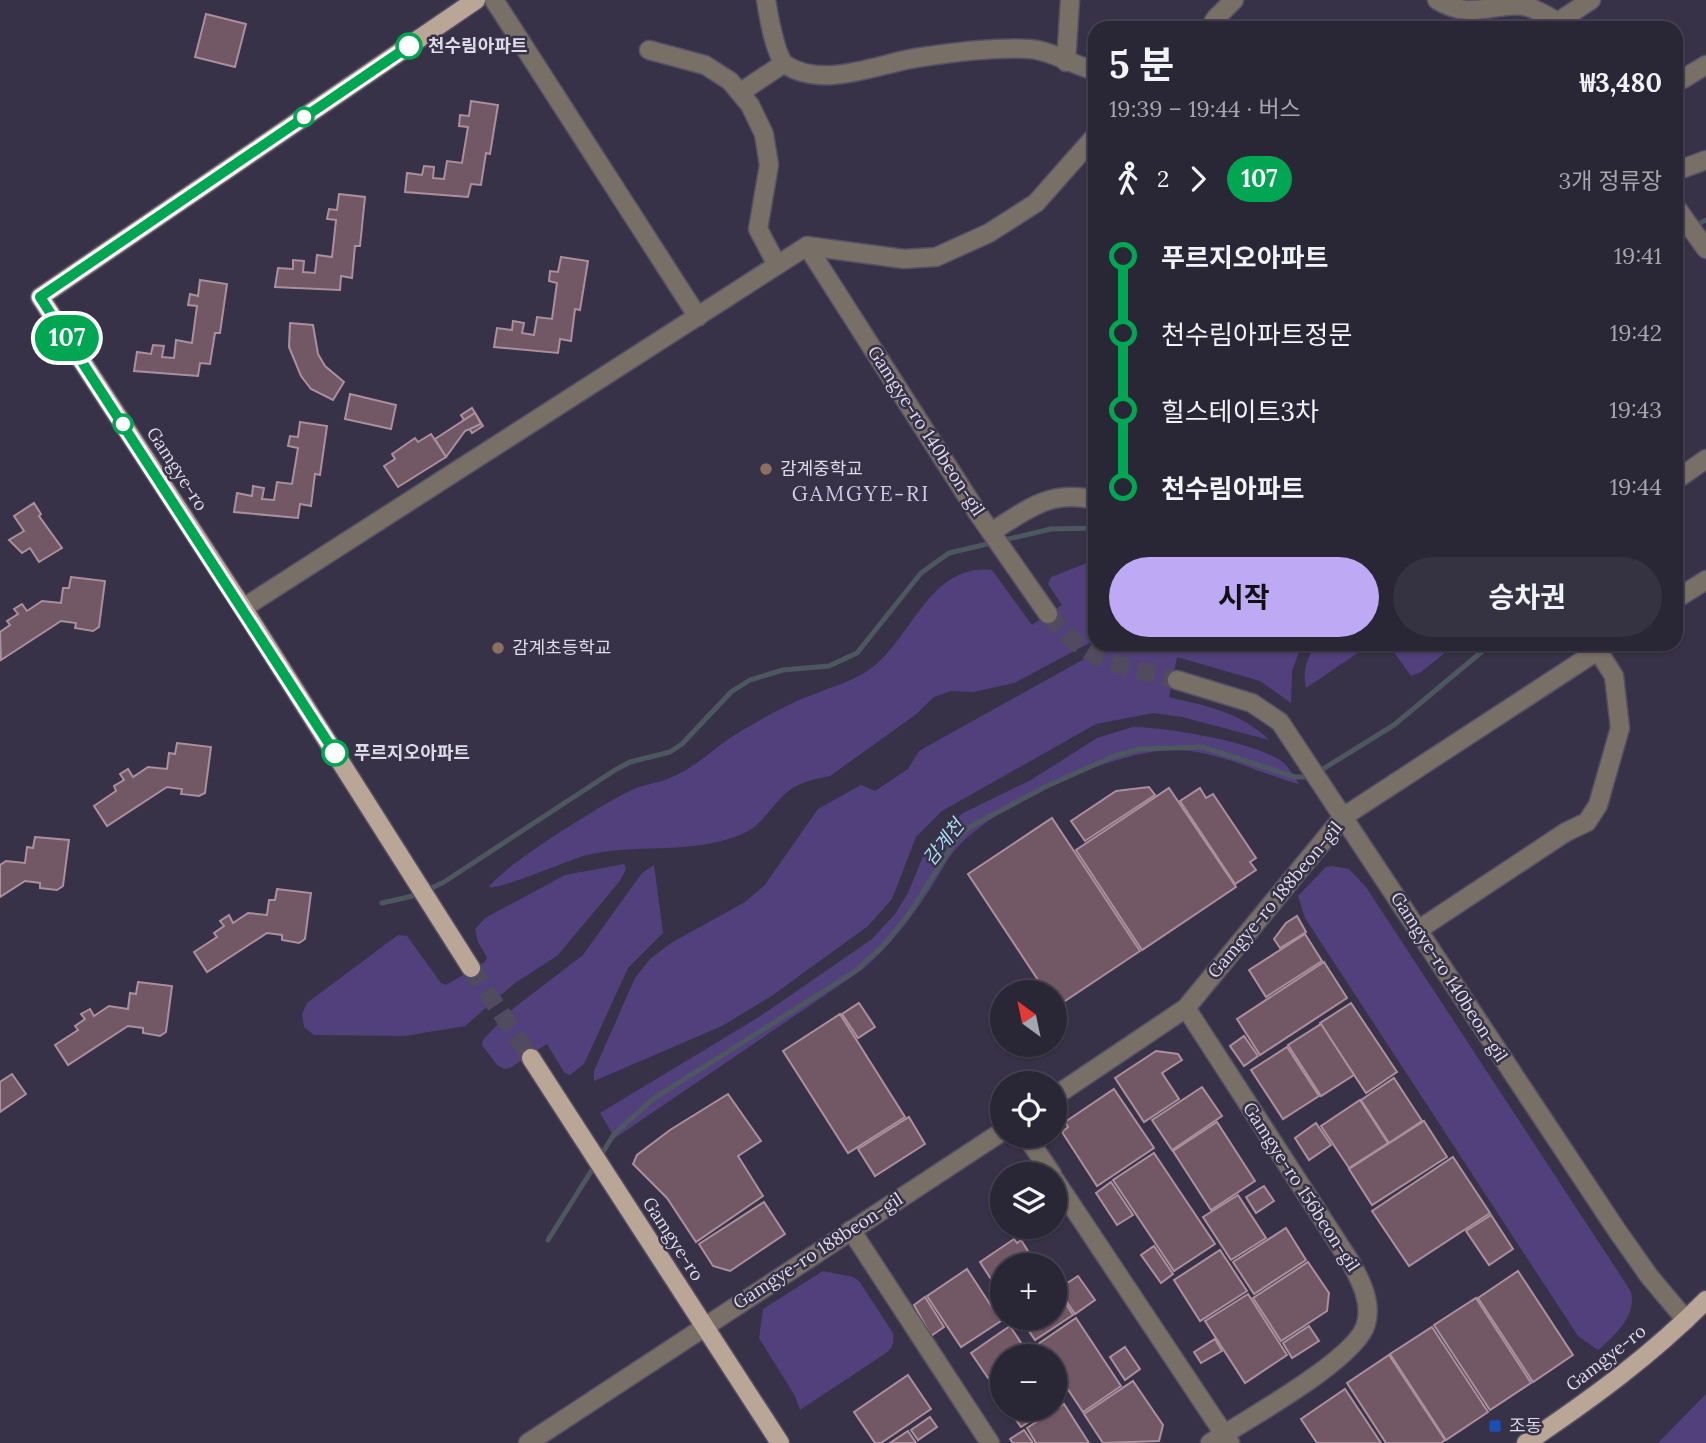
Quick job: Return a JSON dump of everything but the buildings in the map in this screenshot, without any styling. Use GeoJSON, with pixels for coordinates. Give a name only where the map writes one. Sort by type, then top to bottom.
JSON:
{"type":"FeatureCollection","features":[{"type":"Feature","properties":{"kind":"main road","name":"Gamgye-ro"},"geometry":{"type":"LineString","coordinates":[[471,968],[243,608],[40,297],[476,0]]}},
{"type":"Feature","properties":{"kind":"main road","name":"Gamgye-ro"},"geometry":{"type":"LineString","coordinates":[[531,1058],[780,1443]]}},
{"type":"Feature","properties":{"kind":"main road","name":"Gamgye-ro"},"geometry":{"type":"LineString","coordinates":[[1526,1443],[1598,1394],[1686,1321],[1706,1300]]}},
{"type":"Feature","properties":{"kind":"street"},"geometry":{"type":"LineString","coordinates":[[494,0],[698,317]]}},
{"type":"Feature","properties":{"kind":"street"},"geometry":{"type":"LineString","coordinates":[[766,0],[783,64]]}},
{"type":"Feature","properties":{"kind":"street"},"geometry":{"type":"LineString","coordinates":[[1066,62],[1070,0]]}},
{"type":"Feature","properties":{"kind":"street"},"geometry":{"type":"LineString","coordinates":[[1214,21],[1234,0]]}},
{"type":"Feature","properties":{"kind":"street"},"geometry":{"type":"LineString","coordinates":[[1437,0],[1454,9],[1470,11],[1527,7],[1547,21]]}},
{"type":"Feature","properties":{"kind":"street"},"geometry":{"type":"LineString","coordinates":[[1544,0],[1552,21]]}},
{"type":"Feature","properties":{"kind":"street"},"geometry":{"type":"LineString","coordinates":[[1559,21],[1591,0]]}},
{"type":"Feature","properties":{"kind":"street"},"geometry":{"type":"LineString","coordinates":[[783,64],[796,70],[822,75],[922,57],[1028,49],[1088,69]]}},
{"type":"Feature","properties":{"kind":"street"},"geometry":{"type":"LineString","coordinates":[[649,50],[705,65],[741,92],[758,118],[768,149],[769,165],[758,229],[777,265]]}},
{"type":"Feature","properties":{"kind":"street"},"geometry":{"type":"LineString","coordinates":[[741,92],[783,64]]}},
{"type":"Feature","properties":{"kind":"street"},"geometry":{"type":"LineString","coordinates":[[1683,79],[1706,65]]}},
{"type":"Feature","properties":{"kind":"street"},"geometry":{"type":"LineString","coordinates":[[243,608],[807,246],[904,259],[936,257],[989,233],[1036,203],[1088,144]]}},
{"type":"Feature","properties":{"kind":"street"},"geometry":{"type":"LineString","coordinates":[[1683,168],[1706,160]]}},
{"type":"Feature","properties":{"kind":"street"},"geometry":{"type":"LineString","coordinates":[[1683,217],[1702,243]]}},
{"type":"Feature","properties":{"kind":"street","name":"Gamgye-ro 140beon-gil"},"geometry":{"type":"LineString","coordinates":[[807,246],[977,512],[1048,614]]}},
{"type":"Feature","properties":{"kind":"street"},"geometry":{"type":"LineString","coordinates":[[1683,475],[1706,459]]}},
{"type":"Feature","properties":{"kind":"street"},"geometry":{"type":"LineString","coordinates":[[991,532],[1046,499],[1070,496],[1088,499]]}},
{"type":"Feature","properties":{"kind":"street"},"geometry":{"type":"LineString","coordinates":[[1683,595],[1706,580]]}},
{"type":"Feature","properties":{"kind":"street","name":"Gamgye-ro 188beon-gil"},"geometry":{"type":"LineString","coordinates":[[1067,1088],[1185,1008],[1343,817],[1597,651]]}},
{"type":"Feature","properties":{"kind":"street"},"geometry":{"type":"LineString","coordinates":[[1418,930],[1587,822],[1598,805],[1620,728],[1614,676],[1605,651]]}},
{"type":"Feature","properties":{"kind":"street","name":"Gamgye-ro 140beon-gil"},"geometry":{"type":"LineString","coordinates":[[1177,680],[1252,703],[1268,711],[1288,733],[1629,1248],[1686,1321]]}},
{"type":"Feature","properties":{"kind":"street","name":"Gamgye-ro 156beon-gil"},"geometry":{"type":"LineString","coordinates":[[1067,1199],[1221,1440],[1351,1350],[1364,1330],[1367,1308],[1363,1286],[1351,1263],[1185,1008]]}},
{"type":"Feature","properties":{"kind":"street","name":"Gamgye-ro 188beon-gil"},"geometry":{"type":"LineString","coordinates":[[528,1443],[990,1139]]}},
{"type":"Feature","properties":{"kind":"street"},"geometry":{"type":"LineString","coordinates":[[850,1230],[990,1443]]}},
{"type":"Feature","properties":{"kind":"shaded area"},"geometry":{"type":"Polygon","coordinates":[[[1088,563],[1088,644],[1014,683],[973,692],[951,691],[934,697],[915,715],[830,776],[791,789],[748,832],[700,845],[622,850],[583,856],[518,880],[489,887],[534,849],[602,806],[634,789],[680,773],[767,716],[866,672],[896,643],[935,592],[951,579],[970,571],[992,570],[1032,625],[1062,605],[1048,584],[1051,577],[1088,563]]]}},
{"type":"Feature","properties":{"kind":"shaded area"},"geometry":{"type":"Polygon","coordinates":[[[1098,651],[1299,651],[1292,671],[1291,703],[1260,681],[1177,657],[1169,697],[1235,716],[1269,740],[1182,717],[1153,713],[1096,724],[942,811],[916,837],[892,899],[868,926],[773,995],[722,1026],[594,1081],[594,1071],[635,978],[650,959],[671,943],[745,902],[764,886],[818,809],[861,785],[875,791],[908,769],[919,751],[1098,651]]]}},
{"type":"Feature","properties":{"kind":"shaded area"},"geometry":{"type":"Polygon","coordinates":[[[1312,651],[1361,651],[1306,688],[1306,665],[1312,651]]]}},
{"type":"Feature","properties":{"kind":"shaded area"},"geometry":{"type":"Polygon","coordinates":[[[1393,651],[1447,651],[1421,672],[1411,676],[1393,651]]]}},
{"type":"Feature","properties":{"kind":"shaded area"},"geometry":{"type":"Polygon","coordinates":[[[1133,727],[1190,733],[1258,750],[1286,765],[1299,784],[1223,758],[1176,750],[1122,758],[1058,782],[1027,798],[974,832],[956,849],[907,922],[882,952],[862,970],[615,1138],[600,1113],[759,1017],[872,939],[895,914],[908,893],[928,844],[963,813],[1031,780],[1097,738],[1133,727]]]}},
{"type":"Feature","properties":{"kind":"shaded area"},"geometry":{"type":"Polygon","coordinates":[[[624,864],[626,869],[619,882],[557,956],[515,983],[465,1026],[405,1036],[314,1035],[304,1027],[302,1014],[307,1003],[398,935],[407,936],[441,983],[446,985],[485,962],[487,957],[478,942],[475,929],[485,918],[565,875],[624,864]]]}},
{"type":"Feature","properties":{"kind":"shaded area"},"geometry":{"type":"Polygon","coordinates":[[[654,865],[663,933],[628,968],[584,1064],[570,1075],[564,1072],[547,1044],[510,1068],[504,1069],[497,1065],[482,1045],[483,1040],[510,1011],[583,955],[642,873],[654,865]]]}},
{"type":"Feature","properties":{"kind":"shaded area"},"geometry":{"type":"Polygon","coordinates":[[[1326,867],[1349,869],[1366,887],[1630,1290],[1631,1307],[1624,1323],[1598,1350],[1578,1336],[1305,918],[1298,896],[1326,867]]]}},
{"type":"Feature","properties":{"kind":"shaded area"},"geometry":{"type":"Polygon","coordinates":[[[823,1271],[853,1277],[859,1281],[893,1333],[893,1342],[886,1353],[800,1410],[795,1396],[759,1338],[763,1309],[823,1271]]]}},
{"type":"Feature","properties":{"kind":"shaded area"},"geometry":{"type":"Polygon","coordinates":[[[1706,1394],[1706,1443],[1658,1443],[1706,1394]]]}},
{"type":"Feature","properties":{"kind":"waterway","name":"감계천"},"geometry":{"type":"LineString","coordinates":[[1683,232],[1706,220]]}},
{"type":"Feature","properties":{"kind":"waterway"},"geometry":{"type":"LineString","coordinates":[[382,903],[417,895],[444,882],[615,770],[630,762],[670,752],[682,744],[731,692],[750,680],[783,670],[829,666],[857,653],[921,573],[949,553],[1051,529],[1088,528]]}},
{"type":"Feature","properties":{"kind":"waterway","name":"감계천"},"geometry":{"type":"LineString","coordinates":[[600,1157],[614,1134],[653,1099],[854,972],[882,947],[909,914],[956,840],[968,828],[1047,786],[1114,756],[1140,749],[1203,747],[1295,777],[1310,777],[1394,725],[1483,651]]}},
{"type":"Feature","properties":{"kind":"waterway","name":"감계천"},"geometry":{"type":"LineString","coordinates":[[548,1240],[595,1165]]}},
{"type":"Feature","properties":{"kind":"tunnel"},"geometry":{"type":"LineString","coordinates":[[1048,614],[1062,630],[1088,650]]}},
{"type":"Feature","properties":{"kind":"tunnel"},"geometry":{"type":"LineString","coordinates":[[1089,651],[1121,665],[1177,680]]}},
{"type":"Feature","properties":{"kind":"tunnel"},"geometry":{"type":"LineString","coordinates":[[471,968],[531,1058]]}},
{"type":"Feature","properties":{"kind":"bus line","name":"107"},"geometry":{"type":"LineString","coordinates":[[335,753],[40,297],[409,46]]}},
{"type":"Feature","properties":{"kind":"place","name":"천수림아파트"},"geometry":{"type":"Point","coordinates":[409,46]}},
{"type":"Feature","properties":{"kind":"place","name":"감계중학교"},"geometry":{"type":"Point","coordinates":[766,469]}},
{"type":"Feature","properties":{"kind":"place","name":"감계초등학교"},"geometry":{"type":"Point","coordinates":[498,648]}},
{"type":"Feature","properties":{"kind":"place","name":"푸르지오아파트"},"geometry":{"type":"Point","coordinates":[335,753]}},
{"type":"Feature","properties":{"kind":"place","name":"조동"},"geometry":{"type":"Point","coordinates":[1495,1426]}},
{"type":"Feature","properties":{"kind":"district","name":"GAMGYE-RI"},"geometry":{"type":"Point","coordinates":[861,494]}}]}
